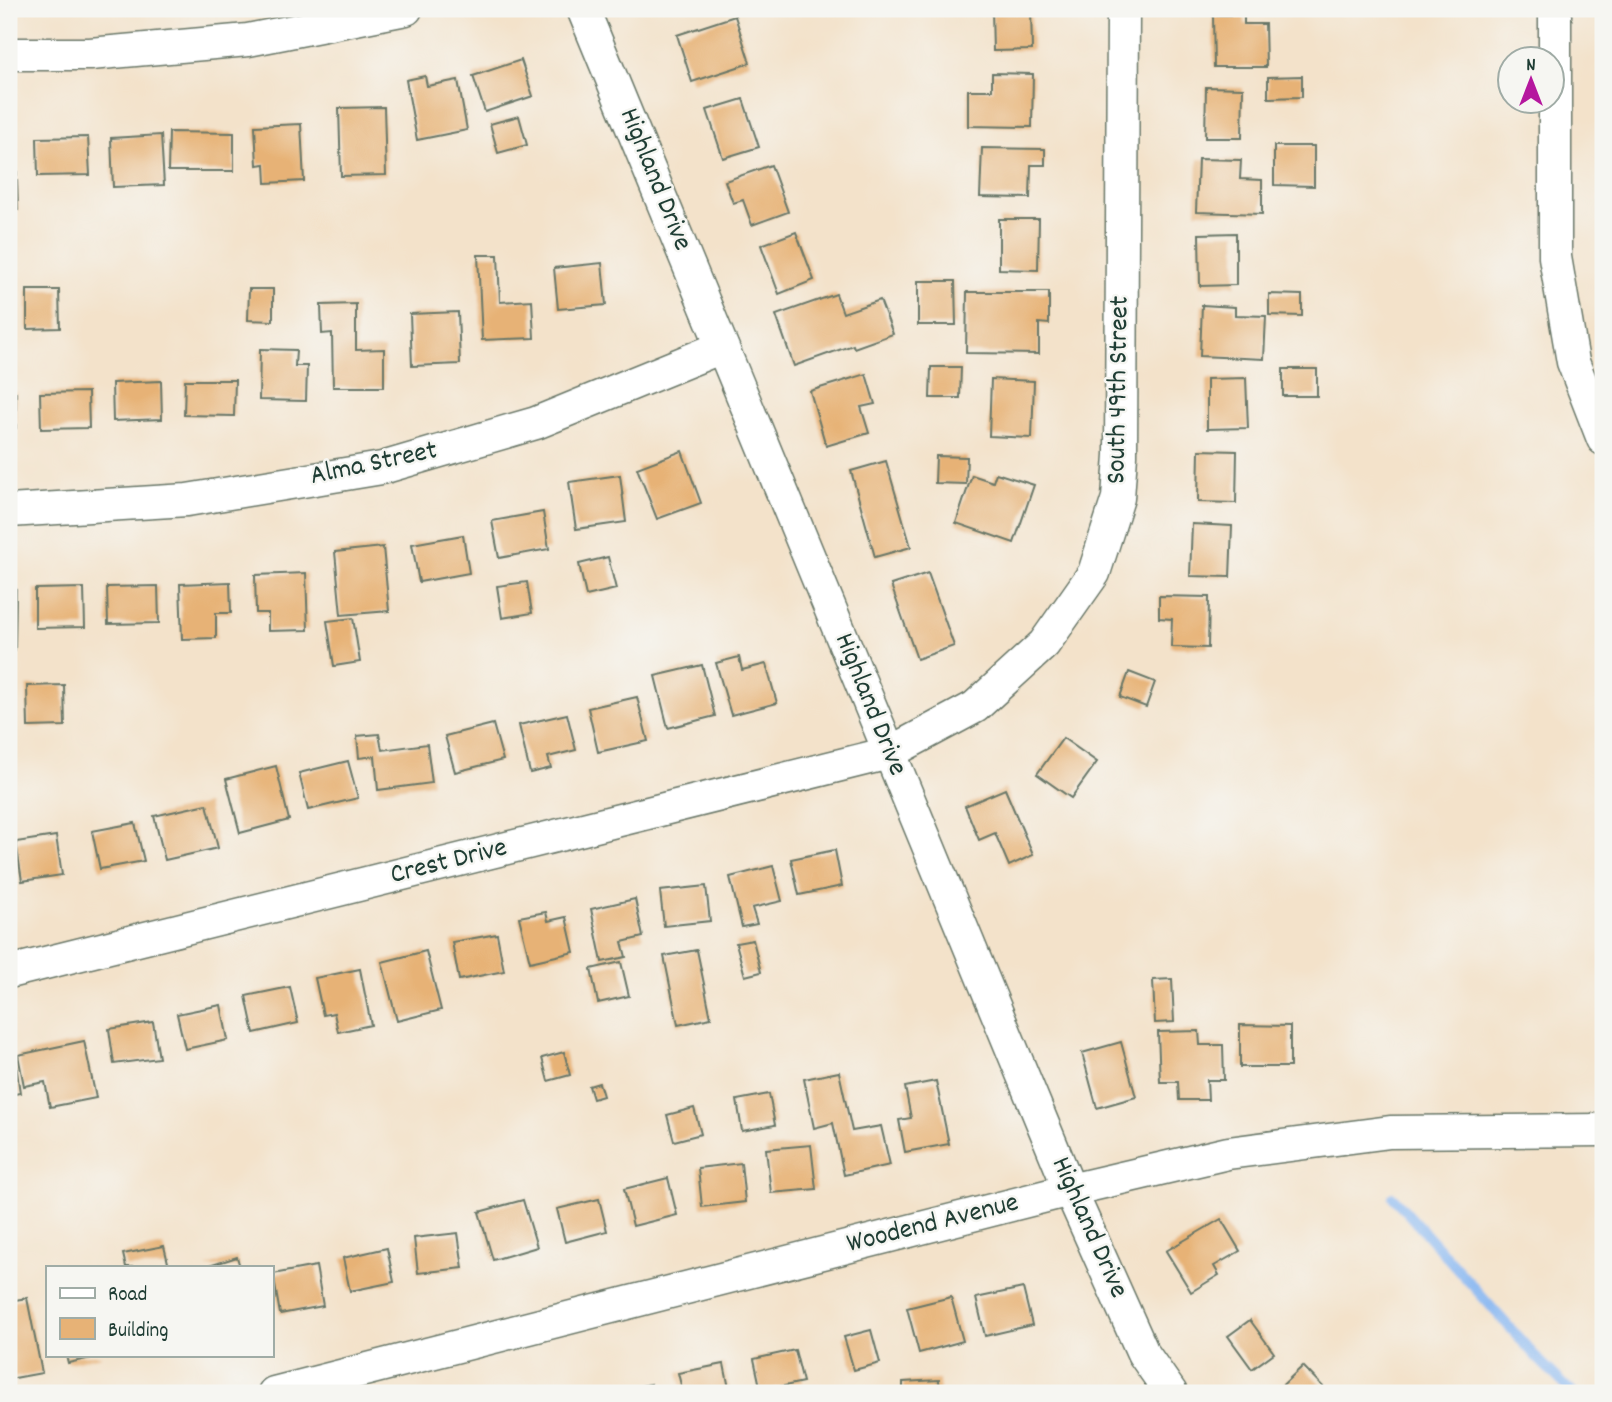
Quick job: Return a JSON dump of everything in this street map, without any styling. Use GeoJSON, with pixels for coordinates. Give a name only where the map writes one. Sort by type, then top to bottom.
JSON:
{"type":"FeatureCollection","features":[{"type":"Feature","properties":{"kind":"street"},"geometry":{"type":"LineString","coordinates":[[9,54],[90,54],[248,40],[406,9]]}},
{"type":"Feature","properties":{"kind":"street","name":"Highland Drive"},"geometry":{"type":"LineString","coordinates":[[583,9],[1070,1190],[1143,1353],[1171,1393]]}},
{"type":"Feature","properties":{"kind":"street","name":"South 49th Street"},"geometry":{"type":"LineString","coordinates":[[889,753],[975,707],[1044,644],[1094,573],[1118,498],[1121,454],[1123,9]]}},
{"type":"Feature","properties":{"kind":"street"},"geometry":{"type":"LineString","coordinates":[[1555,9],[1555,257],[1573,362],[1603,439]]}},
{"type":"Feature","properties":{"kind":"street","name":"Alma Street"},"geometry":{"type":"LineString","coordinates":[[9,511],[187,500],[382,468],[536,423],[722,347]]}},
{"type":"Feature","properties":{"kind":"street","name":"Crest Drive"},"geometry":{"type":"LineString","coordinates":[[9,972],[889,753]]}},
{"type":"Feature","properties":{"kind":"street","name":"Woodend Avenue"},"geometry":{"type":"LineString","coordinates":[[274,1393],[1070,1190],[1228,1153],[1390,1132],[1603,1130]]}},
{"type":"Feature","properties":{"kind":"building"},"geometry":{"type":"Polygon","coordinates":[[[992,9],[1031,9],[1032,50],[993,51],[992,9]]]}},
{"type":"Feature","properties":{"kind":"building"},"geometry":{"type":"Polygon","coordinates":[[[1213,15],[1244,15],[1244,24],[1265,24],[1266,67],[1214,67],[1213,15]]]}},
{"type":"Feature","properties":{"kind":"building"},"geometry":{"type":"Polygon","coordinates":[[[735,16],[750,63],[692,82],[677,35],[735,16]]]}},
{"type":"Feature","properties":{"kind":"building"},"geometry":{"type":"Polygon","coordinates":[[[521,60],[533,96],[485,112],[473,76],[521,60]]]}},
{"type":"Feature","properties":{"kind":"building"},"geometry":{"type":"Polygon","coordinates":[[[992,73],[1033,74],[1032,127],[968,126],[968,90],[992,90],[992,73]]]}},
{"type":"Feature","properties":{"kind":"building"},"geometry":{"type":"Polygon","coordinates":[[[425,76],[427,86],[458,80],[467,130],[417,140],[406,80],[425,76]]]}},
{"type":"Feature","properties":{"kind":"building"},"geometry":{"type":"Polygon","coordinates":[[[1302,76],[1302,97],[1268,98],[1268,77],[1302,76]]]}},
{"type":"Feature","properties":{"kind":"building"},"geometry":{"type":"Polygon","coordinates":[[[1206,87],[1243,88],[1242,138],[1205,138],[1206,87]]]}},
{"type":"Feature","properties":{"kind":"building"},"geometry":{"type":"Polygon","coordinates":[[[743,99],[759,147],[723,158],[707,110],[743,99]]]}},
{"type":"Feature","properties":{"kind":"building"},"geometry":{"type":"Polygon","coordinates":[[[384,107],[386,175],[341,176],[339,108],[384,107]]]}},
{"type":"Feature","properties":{"kind":"building"},"geometry":{"type":"Polygon","coordinates":[[[519,116],[527,145],[498,153],[490,124],[519,116]]]}},
{"type":"Feature","properties":{"kind":"building"},"geometry":{"type":"Polygon","coordinates":[[[301,124],[304,181],[266,183],[265,164],[257,165],[255,126],[301,124]]]}},
{"type":"Feature","properties":{"kind":"building"},"geometry":{"type":"Polygon","coordinates":[[[169,132],[234,133],[234,171],[168,171],[169,132]]]}},
{"type":"Feature","properties":{"kind":"building"},"geometry":{"type":"Polygon","coordinates":[[[161,135],[164,185],[113,187],[111,138],[161,135]]]}},
{"type":"Feature","properties":{"kind":"building"},"geometry":{"type":"Polygon","coordinates":[[[88,137],[90,175],[38,176],[37,138],[88,137]]]}},
{"type":"Feature","properties":{"kind":"building"},"geometry":{"type":"Polygon","coordinates":[[[9,138],[16,138],[17,175],[9,176],[9,138]]]}},
{"type":"Feature","properties":{"kind":"building"},"geometry":{"type":"Polygon","coordinates":[[[1274,146],[1314,146],[1314,186],[1274,185],[1274,146]]]}},
{"type":"Feature","properties":{"kind":"building"},"geometry":{"type":"Polygon","coordinates":[[[982,148],[1045,149],[1045,165],[1031,165],[1030,198],[980,197],[982,148]]]}},
{"type":"Feature","properties":{"kind":"building"},"geometry":{"type":"Polygon","coordinates":[[[1198,159],[1241,160],[1240,179],[1262,180],[1262,214],[1196,212],[1198,159]]]}},
{"type":"Feature","properties":{"kind":"building"},"geometry":{"type":"Polygon","coordinates":[[[771,165],[788,212],[752,225],[743,200],[733,203],[725,181],[771,165]]]}},
{"type":"Feature","properties":{"kind":"building"},"geometry":{"type":"Polygon","coordinates":[[[9,180],[17,180],[18,210],[9,210],[9,180]]]}},
{"type":"Feature","properties":{"kind":"building"},"geometry":{"type":"Polygon","coordinates":[[[999,219],[1039,219],[1038,270],[999,269],[999,219]]]}},
{"type":"Feature","properties":{"kind":"building"},"geometry":{"type":"Polygon","coordinates":[[[796,232],[814,280],[779,294],[761,245],[796,232]]]}},
{"type":"Feature","properties":{"kind":"building"},"geometry":{"type":"Polygon","coordinates":[[[1236,233],[1236,285],[1200,286],[1199,234],[1236,233]]]}},
{"type":"Feature","properties":{"kind":"building"},"geometry":{"type":"Polygon","coordinates":[[[478,255],[498,255],[500,302],[532,300],[534,338],[482,340],[478,255]]]}},
{"type":"Feature","properties":{"kind":"building"},"geometry":{"type":"Polygon","coordinates":[[[9,258],[16,258],[16,272],[9,272],[9,258]]]}},
{"type":"Feature","properties":{"kind":"building"},"geometry":{"type":"Polygon","coordinates":[[[602,263],[606,305],[558,309],[554,268],[602,263]]]}},
{"type":"Feature","properties":{"kind":"building"},"geometry":{"type":"Polygon","coordinates":[[[918,281],[955,281],[956,325],[918,325],[918,281]]]}},
{"type":"Feature","properties":{"kind":"building"},"geometry":{"type":"Polygon","coordinates":[[[249,289],[273,289],[273,321],[248,320],[249,289]]]}},
{"type":"Feature","properties":{"kind":"building"},"geometry":{"type":"Polygon","coordinates":[[[27,290],[59,290],[60,328],[27,329],[27,290]]]}},
{"type":"Feature","properties":{"kind":"building"},"geometry":{"type":"Polygon","coordinates":[[[967,292],[1049,292],[1049,324],[1039,323],[1039,354],[966,353],[967,292]]]}},
{"type":"Feature","properties":{"kind":"building"},"geometry":{"type":"Polygon","coordinates":[[[836,294],[843,313],[880,300],[893,334],[794,366],[776,315],[836,294]]]}},
{"type":"Feature","properties":{"kind":"building"},"geometry":{"type":"Polygon","coordinates":[[[1269,294],[1302,295],[1302,316],[1269,315],[1269,294]]]}},
{"type":"Feature","properties":{"kind":"building"},"geometry":{"type":"Polygon","coordinates":[[[356,304],[356,350],[384,349],[384,387],[333,387],[332,333],[322,334],[321,305],[356,304]]]}},
{"type":"Feature","properties":{"kind":"building"},"geometry":{"type":"Polygon","coordinates":[[[1202,305],[1235,307],[1235,315],[1266,316],[1264,359],[1200,356],[1202,305]]]}},
{"type":"Feature","properties":{"kind":"building"},"geometry":{"type":"Polygon","coordinates":[[[458,312],[460,364],[412,366],[410,314],[458,312]]]}},
{"type":"Feature","properties":{"kind":"building"},"geometry":{"type":"Polygon","coordinates":[[[260,349],[296,350],[295,366],[307,366],[306,401],[259,400],[260,349]]]}},
{"type":"Feature","properties":{"kind":"building"},"geometry":{"type":"Polygon","coordinates":[[[931,367],[961,367],[960,398],[930,398],[931,367]]]}},
{"type":"Feature","properties":{"kind":"building"},"geometry":{"type":"Polygon","coordinates":[[[1283,369],[1317,369],[1317,396],[1283,396],[1283,369]]]}},
{"type":"Feature","properties":{"kind":"building"},"geometry":{"type":"Polygon","coordinates":[[[866,374],[875,404],[861,407],[869,433],[826,446],[810,391],[866,374]]]}},
{"type":"Feature","properties":{"kind":"building"},"geometry":{"type":"Polygon","coordinates":[[[1246,378],[1248,428],[1207,429],[1207,379],[1246,378]]]}},
{"type":"Feature","properties":{"kind":"building"},"geometry":{"type":"Polygon","coordinates":[[[991,379],[1034,381],[1032,438],[989,436],[991,379]]]}},
{"type":"Feature","properties":{"kind":"building"},"geometry":{"type":"Polygon","coordinates":[[[185,380],[235,380],[234,416],[184,415],[185,380]]]}},
{"type":"Feature","properties":{"kind":"building"},"geometry":{"type":"Polygon","coordinates":[[[161,381],[162,419],[113,421],[112,383],[161,381]]]}},
{"type":"Feature","properties":{"kind":"building"},"geometry":{"type":"Polygon","coordinates":[[[9,392],[16,392],[16,428],[9,428],[9,392]]]}},
{"type":"Feature","properties":{"kind":"building"},"geometry":{"type":"Polygon","coordinates":[[[88,392],[89,428],[41,429],[40,393],[88,392]]]}},
{"type":"Feature","properties":{"kind":"building"},"geometry":{"type":"Polygon","coordinates":[[[1199,450],[1237,451],[1236,503],[1198,502],[1199,450]]]}},
{"type":"Feature","properties":{"kind":"building"},"geometry":{"type":"Polygon","coordinates":[[[682,451],[701,503],[657,519],[637,468],[682,451]]]}},
{"type":"Feature","properties":{"kind":"building"},"geometry":{"type":"Polygon","coordinates":[[[936,456],[967,457],[966,484],[935,483],[936,456]]]}},
{"type":"Feature","properties":{"kind":"building"},"geometry":{"type":"Polygon","coordinates":[[[886,461],[911,547],[875,557],[851,471],[886,461]]]}},
{"type":"Feature","properties":{"kind":"building"},"geometry":{"type":"Polygon","coordinates":[[[996,473],[1034,485],[1014,543],[956,523],[972,475],[993,482],[996,473]]]}},
{"type":"Feature","properties":{"kind":"building"},"geometry":{"type":"Polygon","coordinates":[[[620,475],[626,522],[576,529],[569,482],[620,475]]]}},
{"type":"Feature","properties":{"kind":"building"},"geometry":{"type":"Polygon","coordinates":[[[543,512],[549,549],[499,558],[492,521],[543,512]]]}},
{"type":"Feature","properties":{"kind":"building"},"geometry":{"type":"Polygon","coordinates":[[[1192,524],[1232,526],[1230,577],[1190,576],[1192,524]]]}},
{"type":"Feature","properties":{"kind":"building"},"geometry":{"type":"Polygon","coordinates":[[[463,535],[469,573],[419,582],[412,544],[463,535]]]}},
{"type":"Feature","properties":{"kind":"building"},"geometry":{"type":"Polygon","coordinates":[[[383,547],[389,611],[341,615],[335,552],[383,547]]]}},
{"type":"Feature","properties":{"kind":"building"},"geometry":{"type":"Polygon","coordinates":[[[608,557],[616,589],[586,596],[579,564],[608,557]]]}},
{"type":"Feature","properties":{"kind":"building"},"geometry":{"type":"Polygon","coordinates":[[[306,573],[308,630],[268,631],[268,613],[256,613],[255,575],[306,573]]]}},
{"type":"Feature","properties":{"kind":"building"},"geometry":{"type":"Polygon","coordinates":[[[928,573],[954,646],[917,659],[891,585],[928,573]]]}},
{"type":"Feature","properties":{"kind":"building"},"geometry":{"type":"Polygon","coordinates":[[[230,582],[231,613],[216,613],[216,638],[182,639],[180,584],[230,582]]]}},
{"type":"Feature","properties":{"kind":"building"},"geometry":{"type":"Polygon","coordinates":[[[527,582],[532,613],[502,618],[497,586],[527,582]]]}},
{"type":"Feature","properties":{"kind":"building"},"geometry":{"type":"Polygon","coordinates":[[[158,586],[159,623],[108,624],[107,587],[158,586]]]}},
{"type":"Feature","properties":{"kind":"building"},"geometry":{"type":"Polygon","coordinates":[[[84,588],[85,627],[35,628],[35,589],[84,588]]]}},
{"type":"Feature","properties":{"kind":"building"},"geometry":{"type":"Polygon","coordinates":[[[9,589],[16,589],[15,651],[9,651],[9,589]]]}},
{"type":"Feature","properties":{"kind":"building"},"geometry":{"type":"Polygon","coordinates":[[[1159,596],[1209,597],[1208,648],[1171,647],[1172,619],[1159,618],[1159,596]]]}},
{"type":"Feature","properties":{"kind":"building"},"geometry":{"type":"Polygon","coordinates":[[[353,618],[360,662],[334,666],[327,621],[353,618]]]}},
{"type":"Feature","properties":{"kind":"building"},"geometry":{"type":"Polygon","coordinates":[[[739,657],[742,670],[766,664],[777,703],[731,715],[716,663],[739,657]]]}},
{"type":"Feature","properties":{"kind":"building"},"geometry":{"type":"Polygon","coordinates":[[[702,665],[715,716],[668,728],[655,676],[702,665]]]}},
{"type":"Feature","properties":{"kind":"building"},"geometry":{"type":"Polygon","coordinates":[[[1129,672],[1155,682],[1146,707],[1120,697],[1129,672]]]}},
{"type":"Feature","properties":{"kind":"building"},"geometry":{"type":"Polygon","coordinates":[[[64,685],[65,726],[28,727],[27,686],[64,685]]]}},
{"type":"Feature","properties":{"kind":"building"},"geometry":{"type":"Polygon","coordinates":[[[637,697],[648,741],[598,752],[588,708],[637,697]]]}},
{"type":"Feature","properties":{"kind":"building"},"geometry":{"type":"Polygon","coordinates":[[[567,714],[576,750],[548,757],[551,768],[530,773],[519,725],[567,714]]]}},
{"type":"Feature","properties":{"kind":"building"},"geometry":{"type":"Polygon","coordinates":[[[493,724],[503,760],[455,772],[445,736],[493,724]]]}},
{"type":"Feature","properties":{"kind":"building"},"geometry":{"type":"Polygon","coordinates":[[[379,734],[382,750],[427,744],[432,783],[378,790],[375,756],[359,758],[357,736],[379,734]]]}},
{"type":"Feature","properties":{"kind":"building"},"geometry":{"type":"Polygon","coordinates":[[[1063,738],[1097,762],[1071,798],[1037,774],[1063,738]]]}},
{"type":"Feature","properties":{"kind":"building"},"geometry":{"type":"Polygon","coordinates":[[[348,761],[358,798],[308,810],[299,773],[348,761]]]}},
{"type":"Feature","properties":{"kind":"building"},"geometry":{"type":"Polygon","coordinates":[[[276,766],[289,820],[240,833],[226,779],[276,766]]]}},
{"type":"Feature","properties":{"kind":"building"},"geometry":{"type":"Polygon","coordinates":[[[1005,789],[1033,855],[1009,866],[995,833],[979,840],[965,806],[1005,789]]]}},
{"type":"Feature","properties":{"kind":"building"},"geometry":{"type":"Polygon","coordinates":[[[207,804],[218,848],[165,860],[154,816],[207,804]]]}},
{"type":"Feature","properties":{"kind":"building"},"geometry":{"type":"Polygon","coordinates":[[[135,823],[144,861],[100,869],[92,831],[135,823]]]}},
{"type":"Feature","properties":{"kind":"building"},"geometry":{"type":"Polygon","coordinates":[[[56,836],[62,875],[22,881],[16,842],[56,836]]]}},
{"type":"Feature","properties":{"kind":"building"},"geometry":{"type":"Polygon","coordinates":[[[835,850],[842,886],[799,895],[791,859],[835,850]]]}},
{"type":"Feature","properties":{"kind":"building"},"geometry":{"type":"Polygon","coordinates":[[[773,866],[782,901],[752,908],[757,924],[742,927],[730,877],[773,866]]]}},
{"type":"Feature","properties":{"kind":"building"},"geometry":{"type":"Polygon","coordinates":[[[706,886],[710,921],[664,926],[660,891],[706,886]]]}},
{"type":"Feature","properties":{"kind":"building"},"geometry":{"type":"Polygon","coordinates":[[[635,899],[643,937],[622,942],[626,957],[602,962],[591,909],[635,899]]]}},
{"type":"Feature","properties":{"kind":"building"},"geometry":{"type":"Polygon","coordinates":[[[546,912],[548,921],[566,917],[574,952],[530,962],[519,917],[546,912]]]}},
{"type":"Feature","properties":{"kind":"building"},"geometry":{"type":"Polygon","coordinates":[[[497,934],[504,971],[459,980],[452,942],[497,934]]]}},
{"type":"Feature","properties":{"kind":"building"},"geometry":{"type":"Polygon","coordinates":[[[753,940],[761,972],[745,976],[736,943],[753,940]]]}},
{"type":"Feature","properties":{"kind":"building"},"geometry":{"type":"Polygon","coordinates":[[[697,950],[711,1018],[678,1025],[664,956],[697,950]]]}},
{"type":"Feature","properties":{"kind":"building"},"geometry":{"type":"Polygon","coordinates":[[[426,951],[441,1010],[397,1021],[382,962],[426,951]]]}},
{"type":"Feature","properties":{"kind":"building"},"geometry":{"type":"Polygon","coordinates":[[[621,962],[629,996],[598,1003],[591,969],[621,962]]]}},
{"type":"Feature","properties":{"kind":"building"},"geometry":{"type":"Polygon","coordinates":[[[360,969],[371,1025],[338,1032],[334,1013],[323,1015],[315,978],[360,969]]]}},
{"type":"Feature","properties":{"kind":"building"},"geometry":{"type":"Polygon","coordinates":[[[1172,979],[1174,1022],[1155,1023],[1153,980],[1172,979]]]}},
{"type":"Feature","properties":{"kind":"building"},"geometry":{"type":"Polygon","coordinates":[[[290,987],[298,1023],[254,1033],[246,996],[290,987]]]}},
{"type":"Feature","properties":{"kind":"building"},"geometry":{"type":"Polygon","coordinates":[[[221,1005],[228,1040],[185,1049],[177,1014],[221,1005]]]}},
{"type":"Feature","properties":{"kind":"building"},"geometry":{"type":"Polygon","coordinates":[[[153,1022],[159,1058],[114,1064],[109,1029],[153,1022]]]}},
{"type":"Feature","properties":{"kind":"building"},"geometry":{"type":"Polygon","coordinates":[[[1240,1025],[1290,1026],[1290,1067],[1240,1067],[1240,1025]]]}},
{"type":"Feature","properties":{"kind":"building"},"geometry":{"type":"Polygon","coordinates":[[[1199,1031],[1200,1045],[1223,1045],[1224,1080],[1207,1080],[1208,1100],[1179,1100],[1178,1082],[1160,1082],[1158,1032],[1199,1031]]]}},
{"type":"Feature","properties":{"kind":"building"},"geometry":{"type":"Polygon","coordinates":[[[84,1041],[96,1098],[50,1107],[45,1082],[24,1086],[18,1055],[84,1041]]]}},
{"type":"Feature","properties":{"kind":"building"},"geometry":{"type":"Polygon","coordinates":[[[1121,1042],[1136,1097],[1097,1108],[1082,1053],[1121,1042]]]}},
{"type":"Feature","properties":{"kind":"building"},"geometry":{"type":"Polygon","coordinates":[[[564,1052],[570,1075],[548,1081],[542,1058],[564,1052]]]}},
{"type":"Feature","properties":{"kind":"building"},"geometry":{"type":"Polygon","coordinates":[[[15,1057],[20,1093],[9,1095],[9,1058],[15,1057]]]}},
{"type":"Feature","properties":{"kind":"building"},"geometry":{"type":"Polygon","coordinates":[[[839,1072],[852,1131],[881,1126],[890,1165],[844,1175],[833,1123],[814,1128],[804,1079],[839,1072]]]}},
{"type":"Feature","properties":{"kind":"building"},"geometry":{"type":"Polygon","coordinates":[[[936,1081],[949,1144],[905,1152],[899,1120],[911,1118],[905,1087],[936,1081]]]}},
{"type":"Feature","properties":{"kind":"building"},"geometry":{"type":"Polygon","coordinates":[[[599,1083],[603,1096],[593,1099],[589,1086],[599,1083]]]}},
{"type":"Feature","properties":{"kind":"building"},"geometry":{"type":"Polygon","coordinates":[[[769,1094],[775,1125],[742,1131],[737,1100],[769,1094]]]}},
{"type":"Feature","properties":{"kind":"building"},"geometry":{"type":"Polygon","coordinates":[[[694,1108],[701,1134],[674,1141],[667,1115],[694,1108]]]}},
{"type":"Feature","properties":{"kind":"building"},"geometry":{"type":"Polygon","coordinates":[[[811,1145],[816,1189],[771,1193],[766,1149],[811,1145]]]}},
{"type":"Feature","properties":{"kind":"building"},"geometry":{"type":"Polygon","coordinates":[[[741,1163],[745,1202],[702,1207],[698,1168],[741,1163]]]}},
{"type":"Feature","properties":{"kind":"building"},"geometry":{"type":"Polygon","coordinates":[[[668,1178],[677,1215],[633,1226],[624,1189],[668,1178]]]}},
{"type":"Feature","properties":{"kind":"building"},"geometry":{"type":"Polygon","coordinates":[[[599,1199],[607,1231],[565,1242],[557,1209],[599,1199]]]}},
{"type":"Feature","properties":{"kind":"building"},"geometry":{"type":"Polygon","coordinates":[[[523,1200],[537,1247],[493,1260],[479,1212],[523,1200]]]}},
{"type":"Feature","properties":{"kind":"building"},"geometry":{"type":"Polygon","coordinates":[[[1221,1219],[1240,1251],[1214,1266],[1219,1275],[1191,1292],[1166,1251],[1221,1219]]]}},
{"type":"Feature","properties":{"kind":"building"},"geometry":{"type":"Polygon","coordinates":[[[458,1233],[463,1268],[418,1273],[414,1238],[458,1233]]]}},
{"type":"Feature","properties":{"kind":"building"},"geometry":{"type":"Polygon","coordinates":[[[164,1246],[169,1266],[126,1266],[123,1254],[164,1246]]]}},
{"type":"Feature","properties":{"kind":"building"},"geometry":{"type":"Polygon","coordinates":[[[387,1248],[394,1282],[350,1291],[343,1258],[387,1248]]]}},
{"type":"Feature","properties":{"kind":"building"},"geometry":{"type":"Polygon","coordinates":[[[237,1257],[240,1266],[209,1266],[237,1257]]]}},
{"type":"Feature","properties":{"kind":"building"},"geometry":{"type":"Polygon","coordinates":[[[316,1266],[323,1306],[280,1314],[273,1274],[316,1266]]]}},
{"type":"Feature","properties":{"kind":"building"},"geometry":{"type":"Polygon","coordinates":[[[1023,1288],[1032,1325],[985,1336],[976,1298],[1023,1288]]]}},
{"type":"Feature","properties":{"kind":"building"},"geometry":{"type":"Polygon","coordinates":[[[951,1297],[963,1341],[919,1353],[907,1308],[951,1297]]]}},
{"type":"Feature","properties":{"kind":"building"},"geometry":{"type":"Polygon","coordinates":[[[27,1298],[42,1373],[9,1379],[9,1301],[27,1298]]]}},
{"type":"Feature","properties":{"kind":"building"},"geometry":{"type":"Polygon","coordinates":[[[1250,1320],[1274,1353],[1252,1369],[1228,1336],[1250,1320]]]}},
{"type":"Feature","properties":{"kind":"building"},"geometry":{"type":"Polygon","coordinates":[[[871,1330],[880,1363],[854,1370],[844,1337],[871,1330]]]}},
{"type":"Feature","properties":{"kind":"building"},"geometry":{"type":"Polygon","coordinates":[[[795,1350],[803,1382],[761,1391],[754,1359],[795,1350]]]}},
{"type":"Feature","properties":{"kind":"building"},"geometry":{"type":"Polygon","coordinates":[[[66,1356],[101,1356],[68,1363],[66,1356]]]}},
{"type":"Feature","properties":{"kind":"building"},"geometry":{"type":"Polygon","coordinates":[[[724,1364],[730,1393],[683,1393],[678,1373],[724,1364]]]}},
{"type":"Feature","properties":{"kind":"building"},"geometry":{"type":"Polygon","coordinates":[[[1303,1366],[1329,1393],[1274,1393],[1303,1366]]]}},
{"type":"Feature","properties":{"kind":"building"},"geometry":{"type":"Polygon","coordinates":[[[939,1380],[940,1393],[903,1393],[903,1382],[939,1380]]]}},
{"type":"Feature","properties":{"kind":"building"},"geometry":{"type":"Polygon","coordinates":[[[651,1384],[653,1393],[611,1393],[611,1392],[651,1384]]]}},
{"type":"Feature","properties":{"kind":"waterway"},"geometry":{"type":"LineString","coordinates":[[1393,1197],[1537,1358],[1573,1393]]}}]}
